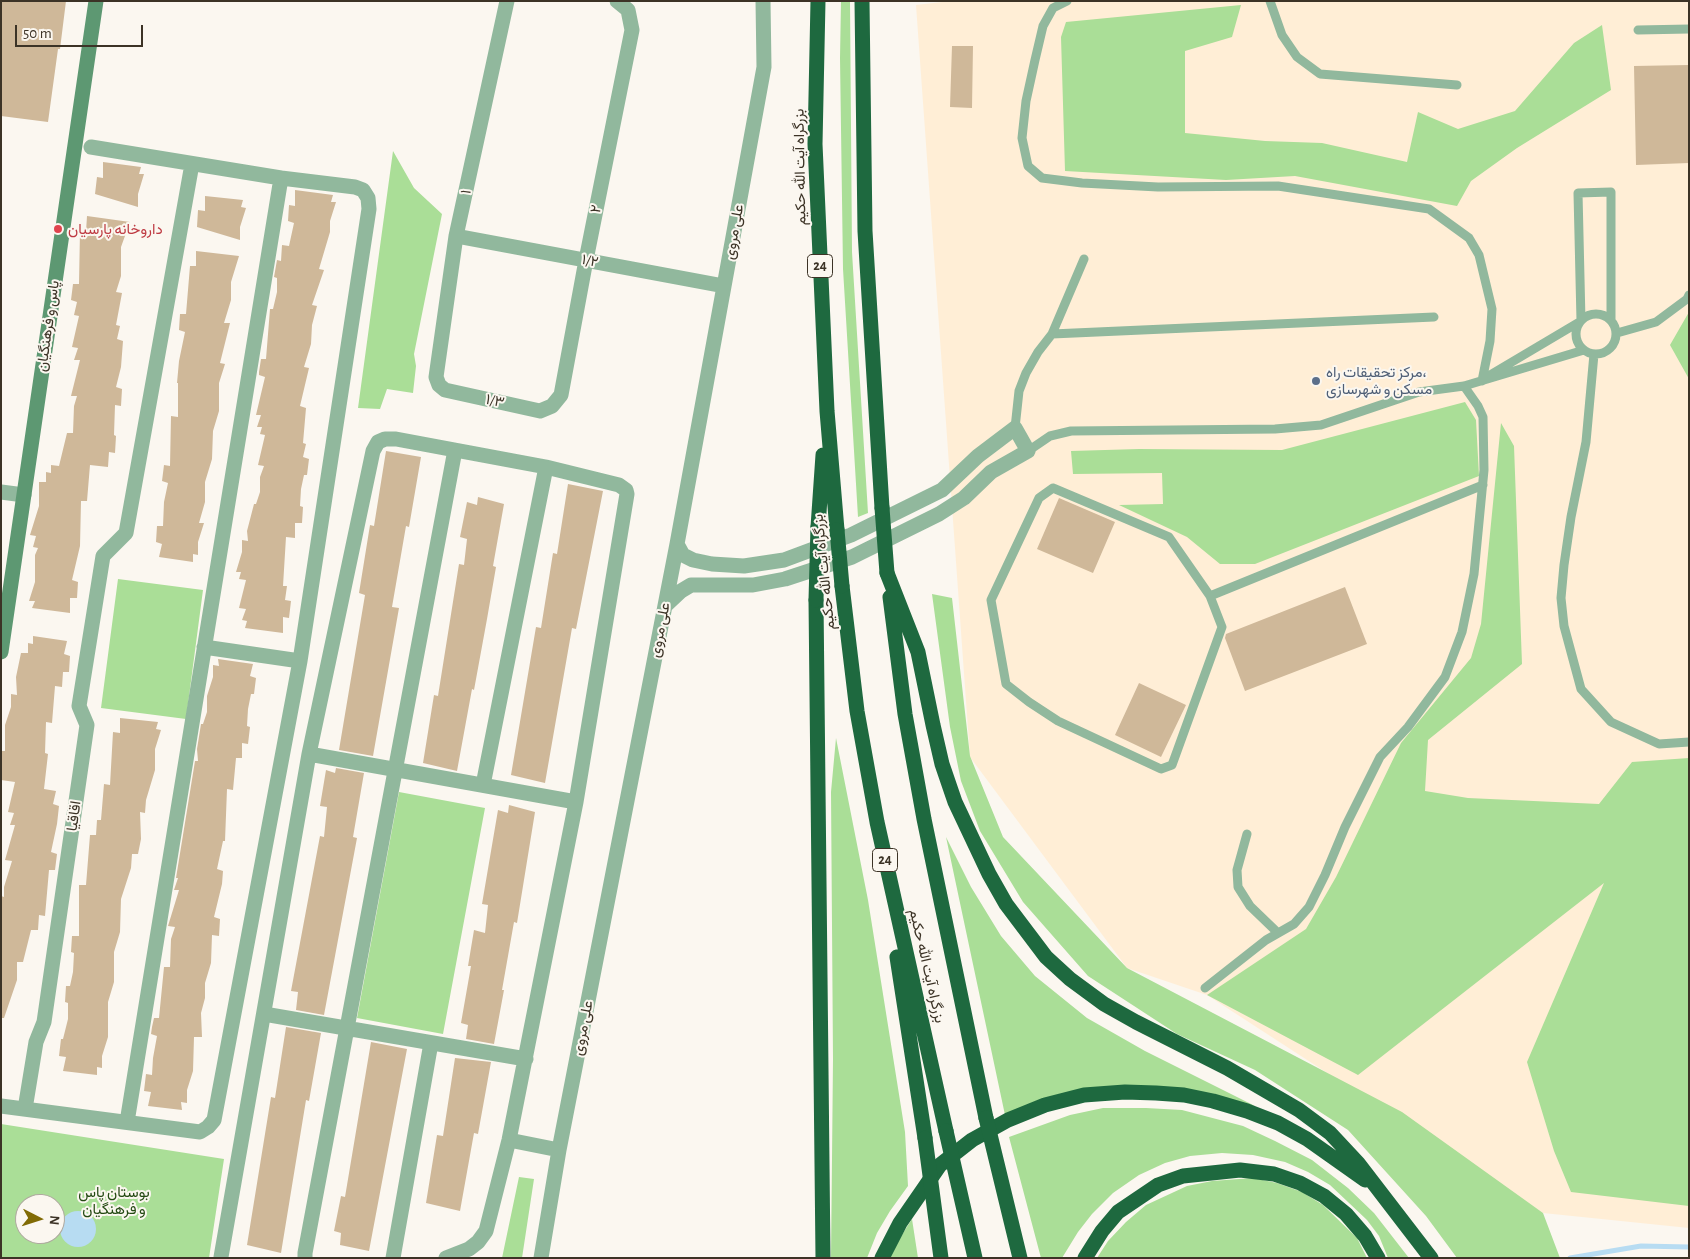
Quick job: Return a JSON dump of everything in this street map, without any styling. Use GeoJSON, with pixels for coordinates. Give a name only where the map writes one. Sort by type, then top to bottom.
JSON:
{"type":"FeatureCollection","features":[{"type":"Feature","properties":{"kind":"highway","name":"بزرگراه آیت الله حکیم"},"geometry":{"type":"LineString","coordinates":[[818,1],[816,144],[827,411],[842,586],[857,711],[877,822],[974,1258]]}},
{"type":"Feature","properties":{"kind":"highway","name":"بزرگراه آیت الله حکیم"},"geometry":{"type":"LineString","coordinates":[[862,1],[865,230],[887,573],[905,714],[924,819],[986,1118],[1020,1258]]}},
{"type":"Feature","properties":{"kind":"highway"},"geometry":{"type":"LineString","coordinates":[[823,1258],[816,600],[818,527],[827,411]]}},
{"type":"Feature","properties":{"kind":"highway"},"geometry":{"type":"LineString","coordinates":[[887,573],[918,652],[942,764],[955,802],[989,874],[1006,904],[1041,950],[1070,979],[1104,1004],[1227,1068],[1299,1110],[1330,1133],[1358,1163],[1431,1258]]}},
{"type":"Feature","properties":{"kind":"highway"},"geometry":{"type":"LineString","coordinates":[[877,822],[925,1138],[941,1258]]}},
{"type":"Feature","properties":{"kind":"highway"},"geometry":{"type":"LineString","coordinates":[[882,1258],[900,1224],[940,1165],[972,1140],[1008,1120],[1045,1105],[1103,1092],[1156,1092],[1213,1101],[1247,1111],[1278,1123],[1307,1138],[1382,1193]]}},
{"type":"Feature","properties":{"kind":"highway"},"geometry":{"type":"LineString","coordinates":[[1085,1258],[1102,1231],[1118,1212],[1158,1185],[1182,1176],[1240,1170],[1274,1174],[1300,1182],[1324,1196],[1346,1214],[1365,1236],[1378,1258]]}},
{"type":"Feature","properties":{"kind":"street","name":"پاس و فرهنگیان"},"geometry":{"type":"LineString","coordinates":[[1,652],[96,1]]}},
{"type":"Feature","properties":{"kind":"street","name":"۱"},"geometry":{"type":"LineString","coordinates":[[439,385],[436,377],[456,236],[507,1]]}},
{"type":"Feature","properties":{"kind":"street","name":"علی مروی"},"geometry":{"type":"LineString","coordinates":[[541,1258],[559,1150],[677,544],[764,67],[763,1]]}},
{"type":"Feature","properties":{"kind":"street","name":"۲"},"geometry":{"type":"LineString","coordinates":[[552,406],[562,395],[586,260],[632,30],[623,5]]}},
{"type":"Feature","properties":{"kind":"street"},"geometry":{"type":"LineString","coordinates":[[1,1106],[200,1132],[214,1120],[300,661],[369,209],[368,198],[363,190],[355,187],[281,178],[91,147]]}},
{"type":"Feature","properties":{"kind":"street","name":"اقاقیا"},"geometry":{"type":"LineString","coordinates":[[25,1109],[36,1042],[44,1022],[87,725],[79,706],[102,556],[126,533],[192,164]]}},
{"type":"Feature","properties":{"kind":"street"},"geometry":{"type":"LineString","coordinates":[[127,1122],[281,178]]}},
{"type":"Feature","properties":{"kind":"street","name":"۱/۲"},"geometry":{"type":"LineString","coordinates":[[456,236],[724,286]]}},
{"type":"Feature","properties":{"kind":"street","name":"۱/۳"},"geometry":{"type":"LineString","coordinates":[[439,385],[445,390],[540,411],[552,406]]}},
{"type":"Feature","properties":{"kind":"street"},"geometry":{"type":"LineString","coordinates":[[665,606],[681,591],[691,585],[753,585],[785,579],[852,557],[940,514],[964,498],[991,472],[1028,451],[1015,428],[978,456],[942,490],[851,535],[784,560],[744,566],[712,564],[693,560],[684,555],[677,544]]}},
{"type":"Feature","properties":{"kind":"street"},"geometry":{"type":"LineString","coordinates":[[220,1257],[309,754],[373,451],[378,442],[385,439],[396,439],[546,467],[619,485],[626,490],[627,494],[576,802],[509,1140],[486,1231],[478,1242],[469,1249],[446,1258]]}},
{"type":"Feature","properties":{"kind":"street"},"geometry":{"type":"LineString","coordinates":[[305,1258],[455,450]]}},
{"type":"Feature","properties":{"kind":"street"},"geometry":{"type":"LineString","coordinates":[[978,456],[991,472]]}},
{"type":"Feature","properties":{"kind":"street"},"geometry":{"type":"LineString","coordinates":[[483,785],[546,467]]}},
{"type":"Feature","properties":{"kind":"street"},"geometry":{"type":"LineString","coordinates":[[1,492],[24,495]]}},
{"type":"Feature","properties":{"kind":"street"},"geometry":{"type":"LineString","coordinates":[[204,646],[300,661]]}},
{"type":"Feature","properties":{"kind":"street"},"geometry":{"type":"LineString","coordinates":[[309,754],[576,802]]}},
{"type":"Feature","properties":{"kind":"street"},"geometry":{"type":"LineString","coordinates":[[264,1014],[526,1059]]}},
{"type":"Feature","properties":{"kind":"street"},"geometry":{"type":"LineString","coordinates":[[393,1258],[431,1042]]}},
{"type":"Feature","properties":{"kind":"street"},"geometry":{"type":"LineString","coordinates":[[509,1140],[559,1150]]}},
{"type":"Feature","properties":{"kind":"lane"},"geometry":{"type":"LineString","coordinates":[[1067,1],[1053,8],[1043,26],[1026,102],[1022,138],[1028,166],[1042,178],[1082,183],[1158,187],[1278,186],[1430,209],[1470,238],[1479,255],[1492,309],[1490,341],[1482,381]]}},
{"type":"Feature","properties":{"kind":"lane"},"geometry":{"type":"LineString","coordinates":[[1270,1],[1282,35],[1296,57],[1320,74],[1457,85]]}},
{"type":"Feature","properties":{"kind":"lane"},"geometry":{"type":"LineString","coordinates":[[1638,30],[1689,29]]}},
{"type":"Feature","properties":{"kind":"lane"},"geometry":{"type":"LineString","coordinates":[[1482,381],[1581,321],[1592,314],[1606,316],[1611,320],[1617,333],[1616,340],[1609,350],[1594,354],[1584,350],[1577,340],[1576,333],[1581,321],[1578,193],[1611,192],[1611,320]]}},
{"type":"Feature","properties":{"kind":"lane"},"geometry":{"type":"LineString","coordinates":[[1015,428],[1019,391],[1026,373],[1038,352],[1052,334],[1084,259]]}},
{"type":"Feature","properties":{"kind":"lane"},"geometry":{"type":"LineString","coordinates":[[1617,333],[1656,322],[1689,296]]}},
{"type":"Feature","properties":{"kind":"lane"},"geometry":{"type":"LineString","coordinates":[[1052,334],[1434,317]]}},
{"type":"Feature","properties":{"kind":"lane"},"geometry":{"type":"LineString","coordinates":[[1028,451],[1050,436],[1071,431],[1274,429],[1321,425],[1419,392],[1464,386],[1584,350]]}},
{"type":"Feature","properties":{"kind":"lane"},"geometry":{"type":"LineString","coordinates":[[1594,354],[1586,442],[1571,517],[1564,565],[1561,598],[1564,626],[1581,689],[1611,722],[1660,744],[1689,742]]}},
{"type":"Feature","properties":{"kind":"lane"},"geometry":{"type":"LineString","coordinates":[[1205,988],[1266,940],[1294,924],[1309,907],[1325,875],[1345,826],[1380,757],[1408,727],[1445,677],[1462,632],[1474,574],[1483,485],[1483,417],[1464,386]]}},
{"type":"Feature","properties":{"kind":"lane"},"geometry":{"type":"LineString","coordinates":[[1210,596],[1483,485]]}},
{"type":"Feature","properties":{"kind":"lane"},"geometry":{"type":"LineString","coordinates":[[1053,488],[1169,537],[1210,596],[1222,627],[1172,765],[1161,769],[1058,721],[1006,684],[991,600],[1039,498],[1053,488]]}},
{"type":"Feature","properties":{"kind":"lane"},"geometry":{"type":"LineString","coordinates":[[1247,834],[1236,870],[1238,887],[1250,906],[1278,933]]}},
{"type":"Feature","properties":{"kind":"shaded area","name":"مرکز تحقیقات راه، مسکن و شهرسازی"},"geometry":{"type":"Polygon","coordinates":[[[951,1],[1689,1],[1689,1228],[1543,1213],[1207,995],[1127,968],[970,757],[916,5],[951,1]]]}},
{"type":"Feature","properties":{"kind":"green space"},"geometry":{"type":"Polygon","coordinates":[[[841,1],[850,1],[852,252],[868,513],[858,517],[843,269],[841,1]]]}},
{"type":"Feature","properties":{"kind":"green space"},"geometry":{"type":"Polygon","coordinates":[[[1241,5],[1232,37],[1185,51],[1185,133],[1265,141],[1322,143],[1407,162],[1418,112],[1458,129],[1515,111],[1574,43],[1602,25],[1611,90],[1517,148],[1471,181],[1457,206],[1295,176],[1226,180],[1065,171],[1061,37],[1066,22],[1241,5]]]}},
{"type":"Feature","properties":{"kind":"green space"},"geometry":{"type":"Polygon","coordinates":[[[393,151],[414,188],[442,214],[414,354],[416,366],[413,393],[387,389],[380,409],[358,408],[393,151]]]}},
{"type":"Feature","properties":{"kind":"green space"},"geometry":{"type":"Polygon","coordinates":[[[1689,312],[1689,379],[1670,345],[1689,312]]]}},
{"type":"Feature","properties":{"kind":"green space"},"geometry":{"type":"Polygon","coordinates":[[[1465,402],[1476,420],[1479,476],[1255,564],[1220,564],[1187,537],[1119,505],[1163,504],[1162,473],[1073,474],[1071,451],[1139,449],[1282,450],[1465,402]]]}},
{"type":"Feature","properties":{"kind":"green space"},"geometry":{"type":"Polygon","coordinates":[[[1501,423],[1514,446],[1522,664],[1428,740],[1425,791],[1468,798],[1599,804],[1632,762],[1689,758],[1689,1206],[1571,1192],[1554,1151],[1527,1062],[1604,883],[1358,1075],[1207,995],[1306,929],[1336,877],[1401,743],[1471,658],[1481,624],[1501,423]]]}},
{"type":"Feature","properties":{"kind":"green space"},"geometry":{"type":"Polygon","coordinates":[[[118,579],[203,590],[186,719],[101,708],[118,579]]]}},
{"type":"Feature","properties":{"kind":"green space"},"geometry":{"type":"Polygon","coordinates":[[[932,594],[952,598],[970,756],[1003,837],[1127,968],[1402,1112],[1543,1213],[1560,1258],[1457,1258],[1426,1216],[1348,1130],[1255,1070],[1177,1034],[1088,976],[1023,902],[980,831],[961,781],[950,727],[932,594]]]}},
{"type":"Feature","properties":{"kind":"green space"},"geometry":{"type":"Polygon","coordinates":[[[836,738],[868,900],[905,1132],[908,1186],[877,1233],[867,1258],[831,1258],[833,1059],[831,792],[836,738]]]}},
{"type":"Feature","properties":{"kind":"green space"},"geometry":{"type":"Polygon","coordinates":[[[399,792],[485,808],[443,1034],[357,1018],[399,792]]]}},
{"type":"Feature","properties":{"kind":"green space"},"geometry":{"type":"Polygon","coordinates":[[[946,837],[971,887],[1001,936],[1035,976],[1087,1018],[1145,1051],[1255,1106],[1128,1086],[1005,1115],[946,837]]]}},
{"type":"Feature","properties":{"kind":"green space"},"geometry":{"type":"Polygon","coordinates":[[[1103,1108],[1182,1110],[1243,1126],[1275,1141],[1312,1160],[1348,1188],[1374,1213],[1409,1258],[1388,1258],[1379,1236],[1367,1220],[1330,1185],[1308,1172],[1285,1162],[1253,1155],[1222,1153],[1190,1156],[1165,1163],[1139,1175],[1113,1193],[1092,1214],[1062,1258],[1041,1258],[1009,1137],[1070,1115],[1103,1108]]]}},
{"type":"Feature","properties":{"kind":"green space","name":"بوستان پاس و فرهنگیان"},"geometry":{"type":"Polygon","coordinates":[[[1,1124],[224,1159],[209,1258],[1,1258],[1,1124]]]}},
{"type":"Feature","properties":{"kind":"green space"},"geometry":{"type":"Polygon","coordinates":[[[519,1177],[534,1179],[522,1258],[502,1258],[519,1177]]]}},
{"type":"Feature","properties":{"kind":"green space"},"geometry":{"type":"Polygon","coordinates":[[[1253,1178],[1277,1183],[1302,1192],[1323,1205],[1357,1238],[1367,1258],[1097,1258],[1108,1241],[1146,1205],[1187,1186],[1212,1181],[1253,1178]]]}},
{"type":"Feature","properties":{"kind":"green space"},"geometry":{"type":"Polygon","coordinates":[[[912,1219],[918,1258],[889,1258],[896,1244],[912,1219]]]}},
{"type":"Feature","properties":{"kind":"water"},"geometry":{"type":"Polygon","coordinates":[[[71,1212],[85,1212],[95,1222],[95,1236],[85,1246],[71,1246],[65,1242],[65,1216],[71,1212]]]}},
{"type":"Feature","properties":{"kind":"building"},"geometry":{"type":"Polygon","coordinates":[[[1,1],[66,1],[48,122],[1,116],[1,1]]]}},
{"type":"Feature","properties":{"kind":"building"},"geometry":{"type":"Polygon","coordinates":[[[952,46],[973,46],[972,108],[950,107],[952,46]]]}},
{"type":"Feature","properties":{"kind":"building"},"geometry":{"type":"Polygon","coordinates":[[[1689,65],[1689,163],[1636,165],[1634,66],[1689,65]]]}},
{"type":"Feature","properties":{"kind":"building"},"geometry":{"type":"Polygon","coordinates":[[[103,162],[141,167],[139,174],[144,174],[138,194],[138,207],[95,194],[97,177],[103,178],[103,162]]]}},
{"type":"Feature","properties":{"kind":"building"},"geometry":{"type":"Polygon","coordinates":[[[295,190],[333,195],[331,202],[336,202],[330,221],[330,232],[319,269],[324,270],[312,305],[317,306],[312,325],[311,344],[304,367],[309,368],[300,406],[306,408],[303,443],[306,444],[303,457],[309,459],[307,475],[304,475],[301,489],[302,523],[295,523],[295,538],[286,537],[283,586],[287,586],[285,600],[291,601],[289,618],[283,617],[283,633],[245,628],[247,621],[242,620],[246,609],[239,608],[246,580],[239,579],[241,572],[236,572],[242,552],[242,540],[248,541],[247,531],[254,504],[256,504],[260,492],[260,477],[264,466],[258,465],[265,435],[260,434],[262,427],[257,427],[261,415],[256,415],[265,377],[259,375],[259,372],[261,359],[266,359],[270,309],[273,309],[277,292],[277,278],[274,277],[277,260],[281,261],[282,245],[289,246],[294,223],[288,221],[289,205],[295,206],[295,190]]]}},
{"type":"Feature","properties":{"kind":"building"},"geometry":{"type":"Polygon","coordinates":[[[205,196],[243,200],[241,207],[246,208],[240,227],[240,240],[197,227],[198,210],[205,211],[205,196]]]}},
{"type":"Feature","properties":{"kind":"building"},"geometry":{"type":"Polygon","coordinates":[[[87,216],[130,222],[121,247],[121,276],[116,292],[122,293],[116,325],[120,326],[117,339],[123,341],[121,367],[116,387],[122,389],[121,406],[115,405],[115,453],[109,452],[108,467],[90,465],[87,501],[81,501],[80,546],[72,580],[78,582],[77,598],[70,598],[70,613],[32,608],[35,601],[29,601],[35,582],[35,555],[38,548],[33,547],[36,536],[30,535],[39,506],[39,482],[46,482],[46,472],[51,473],[51,465],[59,466],[67,433],[73,433],[74,406],[77,396],[71,396],[80,360],[74,360],[78,348],[72,347],[79,316],[74,315],[77,302],[71,300],[73,284],[79,284],[80,231],[86,232],[87,216]]]}},
{"type":"Feature","properties":{"kind":"building"},"geometry":{"type":"Polygon","coordinates":[[[196,251],[239,256],[231,282],[231,300],[224,323],[230,323],[220,363],[225,364],[219,383],[219,411],[213,431],[212,459],[205,482],[205,502],[199,523],[204,523],[198,542],[198,555],[193,554],[193,562],[159,557],[162,544],[156,542],[157,526],[163,526],[164,502],[168,483],[162,481],[164,465],[170,466],[171,416],[178,417],[177,383],[185,332],[179,330],[180,314],[186,314],[190,266],[196,266],[196,251]]]}},
{"type":"Feature","properties":{"kind":"building"},"geometry":{"type":"Polygon","coordinates":[[[386,451],[421,457],[409,527],[406,526],[392,607],[399,608],[373,756],[339,750],[365,595],[359,593],[370,525],[374,526],[386,451]]]}},
{"type":"Feature","properties":{"kind":"building"},"geometry":{"type":"Polygon","coordinates":[[[568,484],[603,491],[576,629],[572,628],[545,783],[511,775],[536,627],[541,628],[553,553],[557,554],[568,484]]]}},
{"type":"Feature","properties":{"kind":"building"},"geometry":{"type":"Polygon","coordinates":[[[478,497],[504,504],[493,566],[496,567],[487,619],[457,771],[423,763],[434,695],[438,696],[459,564],[464,565],[467,539],[460,537],[467,502],[477,505],[478,497]]]}},
{"type":"Feature","properties":{"kind":"building"},"geometry":{"type":"Polygon","coordinates":[[[1059,498],[1115,522],[1093,573],[1037,549],[1059,498]]]}},
{"type":"Feature","properties":{"kind":"building"},"geometry":{"type":"Polygon","coordinates":[[[1345,587],[1367,644],[1245,691],[1225,638],[1226,634],[1345,587]]]}},
{"type":"Feature","properties":{"kind":"building"},"geometry":{"type":"Polygon","coordinates":[[[33,636],[67,641],[64,654],[70,656],[69,672],[63,672],[62,687],[55,686],[52,723],[46,722],[45,753],[48,754],[44,789],[56,791],[53,804],[59,806],[51,852],[57,854],[55,870],[49,870],[45,916],[39,915],[38,930],[31,930],[23,962],[17,962],[17,980],[4,1018],[1,1018],[1,896],[4,897],[4,887],[12,861],[5,860],[15,825],[10,825],[14,813],[8,812],[15,782],[1,780],[1,751],[5,751],[5,725],[11,707],[11,694],[17,695],[16,677],[21,653],[28,653],[28,643],[33,644],[33,636]]]}},
{"type":"Feature","properties":{"kind":"building"},"geometry":{"type":"Polygon","coordinates":[[[218,659],[253,664],[250,676],[256,678],[254,694],[251,694],[248,709],[247,726],[250,727],[248,744],[242,743],[242,758],[236,758],[233,790],[227,789],[225,841],[223,841],[217,869],[223,871],[222,884],[214,917],[220,919],[219,936],[212,935],[211,963],[205,983],[205,998],[201,1013],[202,1037],[194,1037],[193,1071],[187,1090],[187,1103],[181,1102],[182,1110],[148,1106],[151,1092],[144,1091],[146,1074],[152,1075],[157,1036],[151,1034],[152,1027],[154,1018],[159,1018],[164,967],[170,967],[171,939],[175,927],[168,926],[179,890],[174,890],[178,878],[176,878],[195,761],[198,761],[197,749],[201,724],[203,724],[207,712],[207,696],[213,677],[213,665],[219,666],[218,659]]]}},
{"type":"Feature","properties":{"kind":"building"},"geometry":{"type":"Polygon","coordinates":[[[1139,683],[1186,705],[1161,757],[1115,735],[1139,683]]]}},
{"type":"Feature","properties":{"kind":"building"},"geometry":{"type":"Polygon","coordinates":[[[120,718],[158,722],[156,729],[161,730],[155,749],[155,770],[146,800],[145,813],[140,812],[141,839],[138,854],[132,854],[131,868],[121,899],[120,932],[114,952],[114,982],[108,1002],[108,1037],[102,1056],[102,1068],[97,1067],[97,1075],[63,1071],[66,1057],[59,1056],[61,1039],[63,1039],[68,1019],[68,1003],[65,1002],[66,986],[70,986],[73,972],[74,953],[71,952],[72,936],[79,936],[79,885],[86,885],[90,835],[96,835],[97,820],[101,820],[104,784],[110,785],[113,732],[120,733],[120,718]]]}},
{"type":"Feature","properties":{"kind":"building"},"geometry":{"type":"Polygon","coordinates":[[[336,768],[364,773],[353,837],[357,838],[324,1015],[296,1010],[298,992],[291,991],[320,836],[324,837],[327,807],[320,806],[326,770],[335,773],[336,768]]]}},
{"type":"Feature","properties":{"kind":"building"},"geometry":{"type":"Polygon","coordinates":[[[509,805],[535,812],[517,923],[514,922],[494,1044],[466,1039],[468,1025],[461,1023],[471,966],[468,966],[474,930],[485,933],[488,905],[482,904],[498,810],[508,813],[509,805]]]}},
{"type":"Feature","properties":{"kind":"building"},"geometry":{"type":"Polygon","coordinates":[[[286,1027],[321,1033],[309,1101],[306,1100],[281,1253],[247,1245],[271,1097],[275,1098],[286,1027]]]}},
{"type":"Feature","properties":{"kind":"building"},"geometry":{"type":"Polygon","coordinates":[[[371,1042],[407,1049],[369,1251],[340,1245],[341,1233],[334,1231],[341,1196],[345,1197],[371,1042]]]}},
{"type":"Feature","properties":{"kind":"building"},"geometry":{"type":"Polygon","coordinates":[[[455,1058],[491,1062],[478,1134],[474,1133],[460,1211],[426,1203],[437,1135],[443,1136],[455,1058]]]}},
{"type":"Feature","properties":{"kind":"waterway"},"geometry":{"type":"LineString","coordinates":[[1570,1258],[1641,1246],[1689,1247]]}},
{"type":"Feature","properties":{"kind":"place","name":"داروخانه پارسیان"},"geometry":{"type":"Point","coordinates":[58,229]}},
{"type":"Feature","properties":{"kind":"place","name":"مرکز تحقیقات راه، مسکن و شهرسازی"},"geometry":{"type":"Point","coordinates":[1316,381]}}]}
